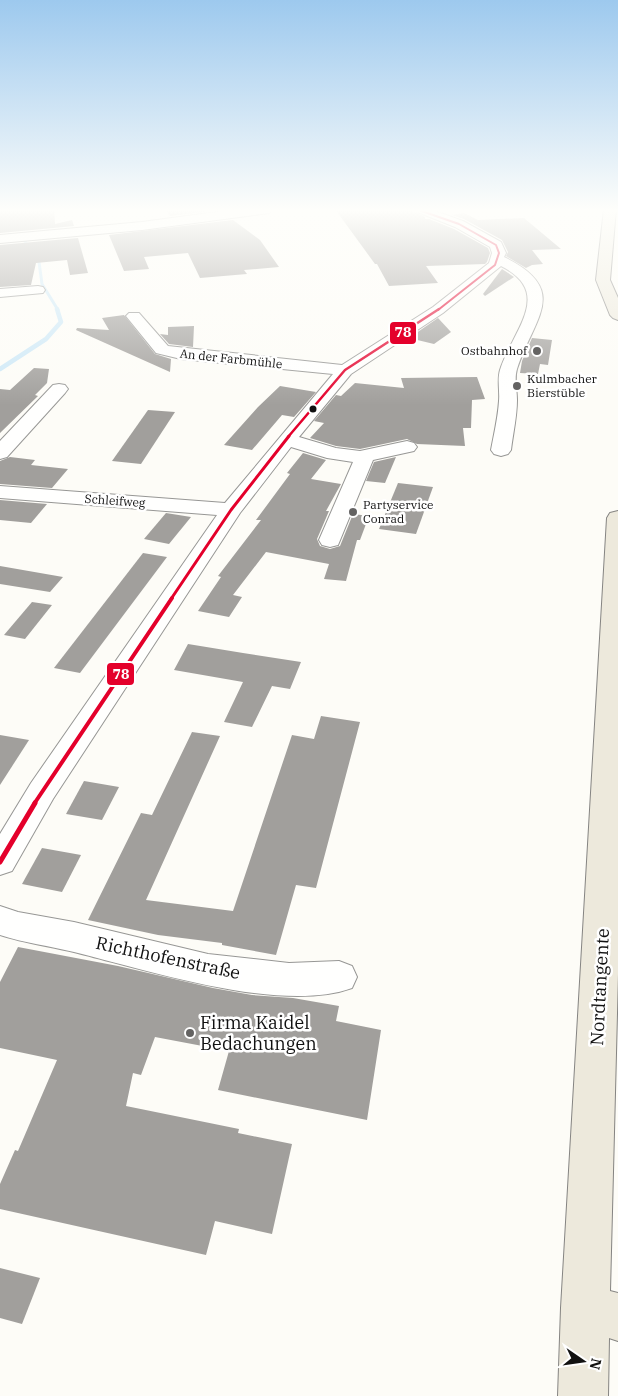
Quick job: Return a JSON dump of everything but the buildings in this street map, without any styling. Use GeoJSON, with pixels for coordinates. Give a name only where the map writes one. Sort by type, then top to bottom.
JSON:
{"type":"FeatureCollection","features":[{"type":"Feature","properties":{"kind":"main road"},"geometry":{"type":"LineString","coordinates":[[603,274],[607,294],[618,315]]}},
{"type":"Feature","properties":{"kind":"main road","name":"Nordtangente"},"geometry":{"type":"LineString","coordinates":[[583,1396],[602,1312],[613,678],[618,518]]}},
{"type":"Feature","properties":{"kind":"street"},"geometry":{"type":"LineString","coordinates":[[0,862],[42,791],[231,510],[287,440],[345,370],[438,310],[481,274]]}},
{"type":"Feature","properties":{"kind":"street"},"geometry":{"type":"LineString","coordinates":[[501,450],[508,401],[509,371],[530,327],[537,298],[524,274]]}},
{"type":"Feature","properties":{"kind":"street"},"geometry":{"type":"LineString","coordinates":[[0,293],[38,290]]}},
{"type":"Feature","properties":{"kind":"street","name":"An der Farbmühle"},"geometry":{"type":"LineString","coordinates":[[134,316],[162,350],[181,354],[345,370]]}},
{"type":"Feature","properties":{"kind":"street"},"geometry":{"type":"LineString","coordinates":[[0,453],[59,389]]}},
{"type":"Feature","properties":{"kind":"street"},"geometry":{"type":"LineString","coordinates":[[287,440],[334,454],[365,456],[408,447]]}},
{"type":"Feature","properties":{"kind":"street"},"geometry":{"type":"LineString","coordinates":[[330,540],[365,456]]}},
{"type":"Feature","properties":{"kind":"street","name":"Schleifweg"},"geometry":{"type":"LineString","coordinates":[[0,492],[231,510]]}},
{"type":"Feature","properties":{"kind":"street","name":"Richthofenstraße"},"geometry":{"type":"LineString","coordinates":[[0,920],[10,924],[61,934],[188,966],[250,976],[291,979],[338,976]]}},
{"type":"Feature","properties":{"kind":"waterway"},"geometry":{"type":"LineString","coordinates":[[41,274],[42,284],[58,310]]}},
{"type":"Feature","properties":{"kind":"waterway"},"geometry":{"type":"LineString","coordinates":[[0,369],[46,339],[61,322],[57,309]]}},
{"type":"Feature","properties":{"kind":"transit line","name":"78"},"geometry":{"type":"LineString","coordinates":[[0,862],[42,791],[231,510],[287,439],[345,370],[438,310],[483,274]]}},
{"type":"Feature","properties":{"kind":"place","name":"Ostbahnhof"},"geometry":{"type":"Point","coordinates":[537,351]}},
{"type":"Feature","properties":{"kind":"place","name":"Kulmbacher Bierstüble"},"geometry":{"type":"Point","coordinates":[517,386]}},
{"type":"Feature","properties":{"kind":"place","name":"Partyservice Conrad"},"geometry":{"type":"Point","coordinates":[353,512]}},
{"type":"Feature","properties":{"kind":"place","name":"Firma Kaidel Bedachungen"},"geometry":{"type":"Point","coordinates":[190,1033]}}]}
